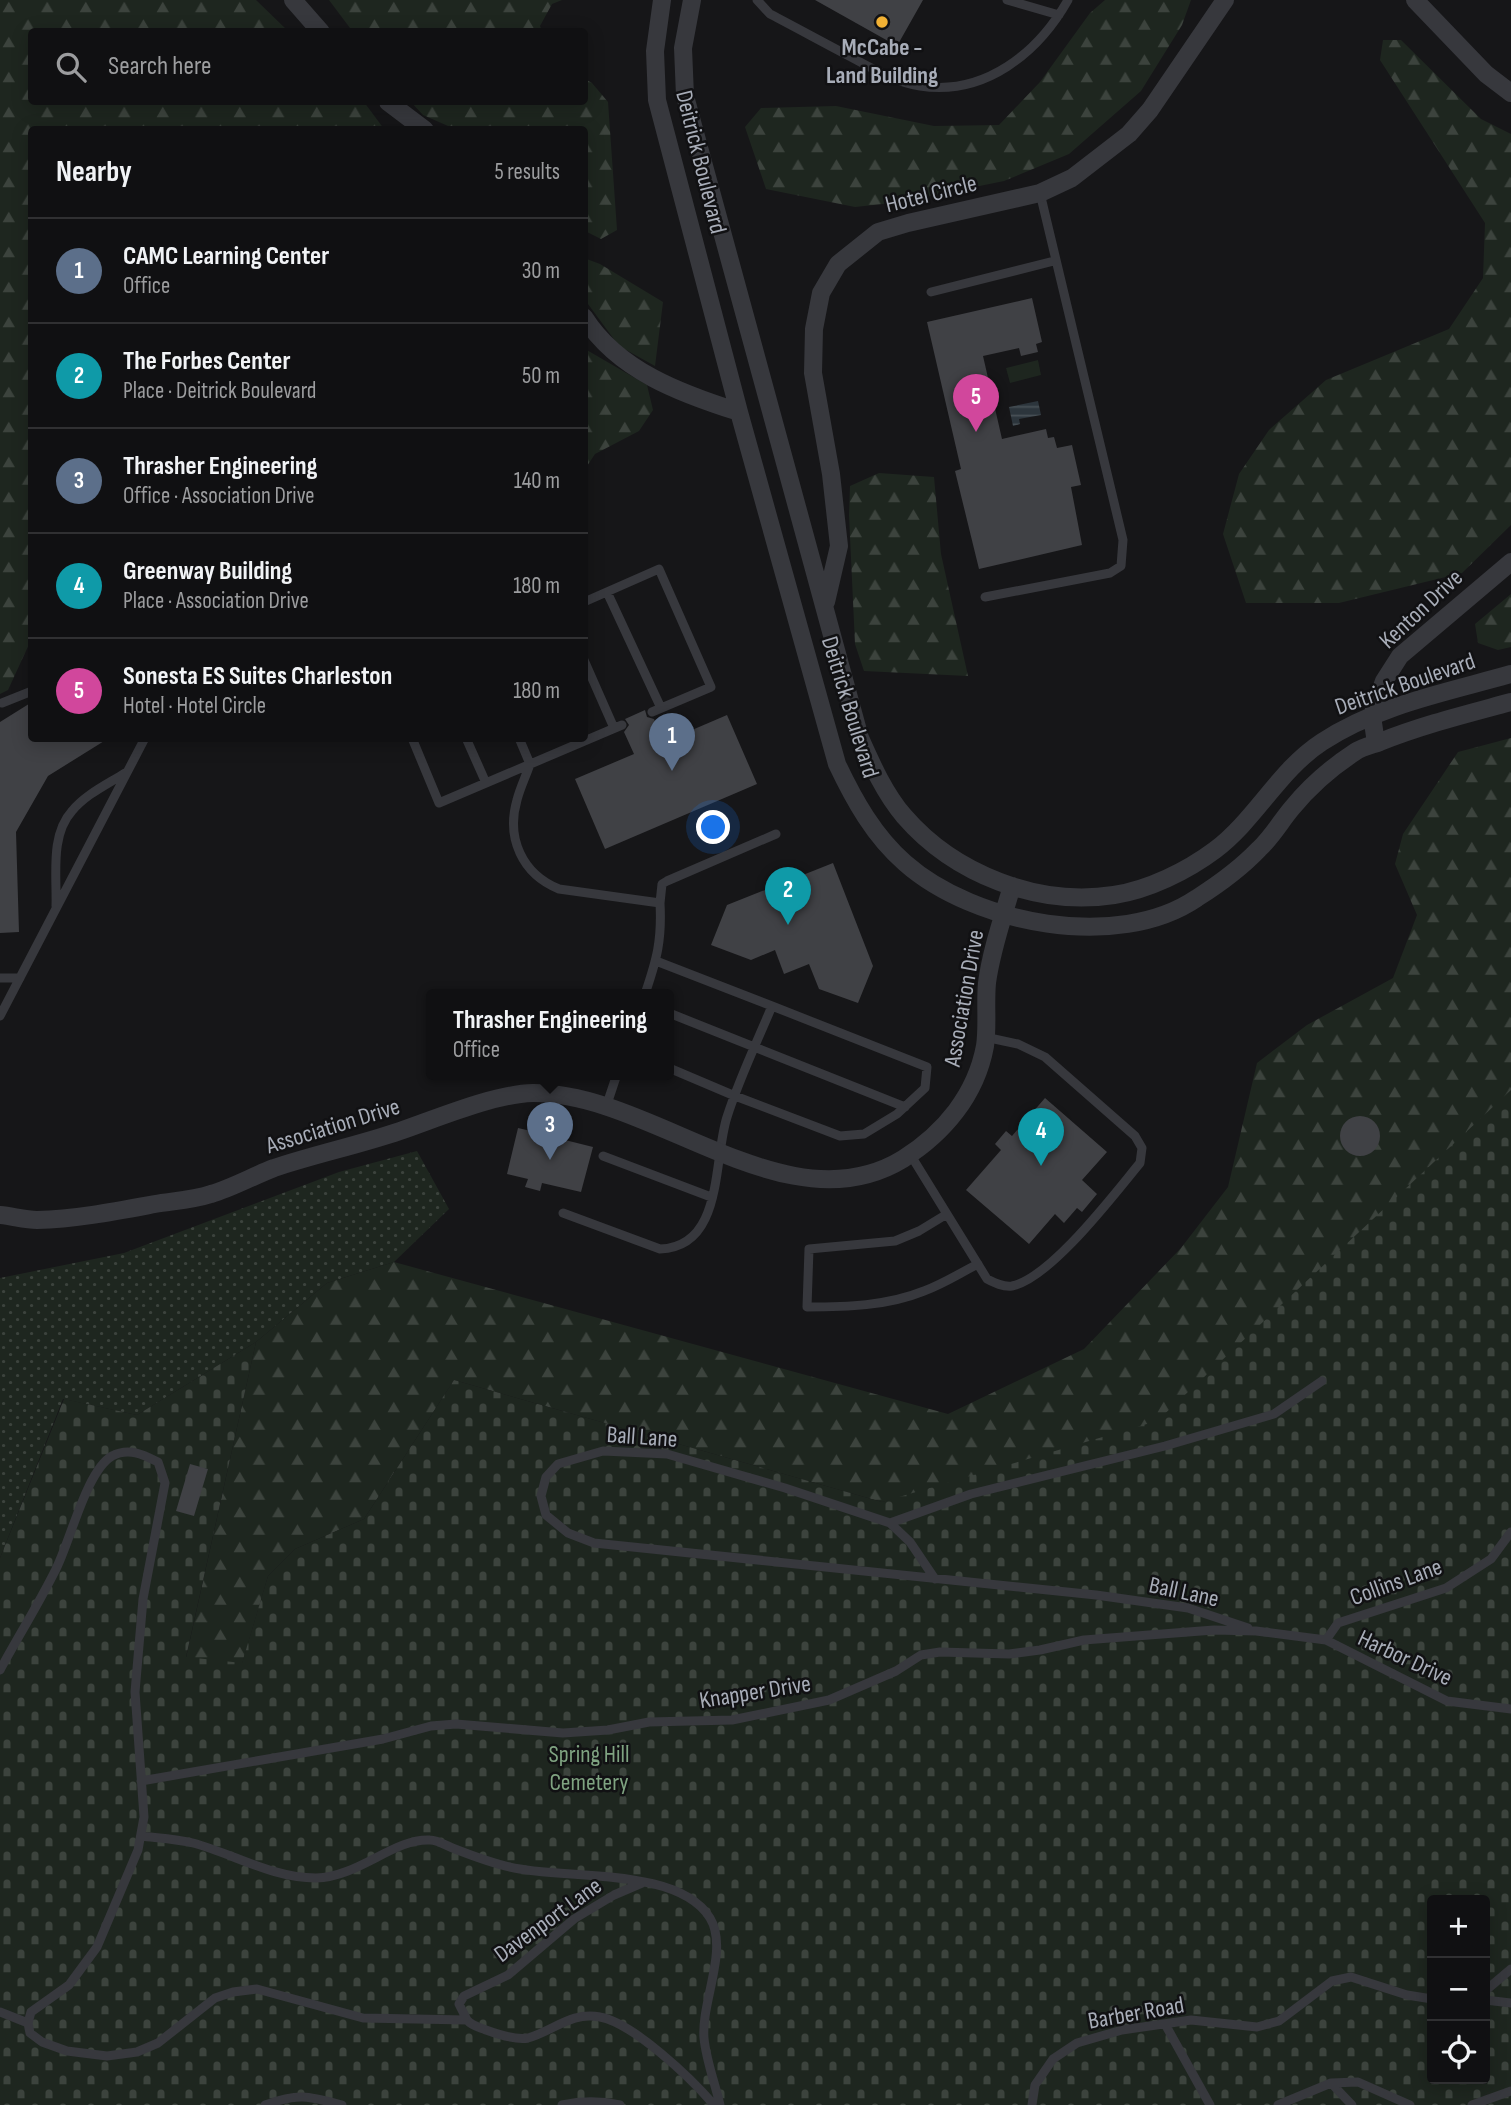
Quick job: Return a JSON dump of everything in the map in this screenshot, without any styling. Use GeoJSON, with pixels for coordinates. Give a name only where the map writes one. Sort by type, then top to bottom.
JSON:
{"type":"FeatureCollection","features":[{"type":"Feature","properties":{"kind":"street"},"geometry":{"type":"LineString","coordinates":[[293,0],[318,28]]}},
{"type":"Feature","properties":{"kind":"street","name":"Deitrick Boulevard"},"geometry":{"type":"LineString","coordinates":[[662,0],[655,51],[657,100],[739,412],[837,764],[858,807],[905,863],[950,895],[1043,925],[1114,925],[1152,919],[1195,901],[1233,873],[1261,848],[1322,776],[1358,750],[1396,735],[1511,702]]}},
{"type":"Feature","properties":{"kind":"street","name":"Deitrick Boulevard"},"geometry":{"type":"LineString","coordinates":[[692,0],[683,48],[685,96],[860,738],[875,772],[904,816],[937,848],[975,872],[1012,886],[1042,893],[1086,897],[1114,895],[1144,888],[1214,851],[1241,826],[1296,762],[1340,731],[1372,716],[1511,674]]}},
{"type":"Feature","properties":{"kind":"street","name":"Hotel Circle"},"geometry":{"type":"LineString","coordinates":[[825,606],[839,546],[831,474],[813,373],[814,329],[821,293],[838,264],[878,232],[1040,193],[1072,178],[1129,134],[1150,110],[1225,0]]}},
{"type":"Feature","properties":{"kind":"street"},"geometry":{"type":"LineString","coordinates":[[1415,0],[1486,74],[1511,93]]}},
{"type":"Feature","properties":{"kind":"street"},"geometry":{"type":"LineString","coordinates":[[392,105],[420,126]]}},
{"type":"Feature","properties":{"kind":"street"},"geometry":{"type":"LineString","coordinates":[[588,323],[619,356],[650,377],[697,399],[739,412]]}},
{"type":"Feature","properties":{"kind":"street","name":"Kenton Drive"},"geometry":{"type":"LineString","coordinates":[[1376,743],[1372,716],[1384,681],[1400,656],[1511,562]]}},
{"type":"Feature","properties":{"kind":"street","name":"Association Drive"},"geometry":{"type":"LineString","coordinates":[[0,1215],[49,1219],[113,1212],[210,1194],[276,1168],[492,1101],[531,1093],[569,1097],[606,1107],[752,1164],[802,1178],[847,1179],[880,1170],[910,1154],[935,1136],[959,1109],[975,1078],[985,1037],[987,982],[1012,886]]}},
{"type":"Feature","properties":{"kind":"lane"},"geometry":{"type":"LineString","coordinates":[[757,0],[770,14],[889,77],[920,86],[970,84],[1003,71],[1043,38],[1068,0]]}},
{"type":"Feature","properties":{"kind":"lane"},"geometry":{"type":"LineString","coordinates":[[1007,0],[1059,15]]}},
{"type":"Feature","properties":{"kind":"lane"},"geometry":{"type":"LineString","coordinates":[[985,597],[1110,573],[1121,566],[1123,557],[1123,541],[1054,261],[1040,193]]}},
{"type":"Feature","properties":{"kind":"lane"},"geometry":{"type":"LineString","coordinates":[[931,292],[1054,261]]}},
{"type":"Feature","properties":{"kind":"lane"},"geometry":{"type":"LineString","coordinates":[[588,600],[659,569],[711,687],[656,710],[607,592]]}},
{"type":"Feature","properties":{"kind":"lane"},"geometry":{"type":"LineString","coordinates":[[588,668],[618,727],[588,737]]}},
{"type":"Feature","properties":{"kind":"lane"},"geometry":{"type":"LineString","coordinates":[[2,703],[28,693]]}},
{"type":"Feature","properties":{"kind":"lane"},"geometry":{"type":"LineString","coordinates":[[0,1016],[143,742]]}},
{"type":"Feature","properties":{"kind":"lane"},"geometry":{"type":"LineString","coordinates":[[414,742],[439,803],[530,764],[569,743]]}},
{"type":"Feature","properties":{"kind":"lane"},"geometry":{"type":"LineString","coordinates":[[468,742],[486,783]]}},
{"type":"Feature","properties":{"kind":"lane"},"geometry":{"type":"LineString","coordinates":[[521,742],[530,764],[517,800],[514,821],[515,839],[524,864],[543,883],[559,889],[660,903]]}},
{"type":"Feature","properties":{"kind":"lane"},"geometry":{"type":"LineString","coordinates":[[57,908],[57,844],[63,826],[71,811],[88,796],[127,772]]}},
{"type":"Feature","properties":{"kind":"lane"},"geometry":{"type":"LineString","coordinates":[[647,989],[662,932],[662,884],[776,834]]}},
{"type":"Feature","properties":{"kind":"lane"},"geometry":{"type":"LineString","coordinates":[[656,961],[927,1067],[925,1088],[897,1114],[864,1133],[840,1136],[735,1097],[674,1070]]}},
{"type":"Feature","properties":{"kind":"lane"},"geometry":{"type":"LineString","coordinates":[[0,978],[20,978]]}},
{"type":"Feature","properties":{"kind":"lane"},"geometry":{"type":"LineString","coordinates":[[563,1213],[660,1249],[675,1248],[692,1238],[709,1212],[726,1119],[772,1006]]}},
{"type":"Feature","properties":{"kind":"lane"},"geometry":{"type":"LineString","coordinates":[[674,1015],[905,1107]]}},
{"type":"Feature","properties":{"kind":"lane"},"geometry":{"type":"LineString","coordinates":[[910,1154],[987,1279],[1000,1285],[1011,1286],[1024,1282],[1080,1235],[1140,1163],[1142,1149],[1135,1136],[1045,1056],[1018,1044],[985,1037]]}},
{"type":"Feature","properties":{"kind":"lane"},"geometry":{"type":"LineString","coordinates":[[606,1107],[615,1080]]}},
{"type":"Feature","properties":{"kind":"lane"},"geometry":{"type":"LineString","coordinates":[[603,1156],[711,1197]]}},
{"type":"Feature","properties":{"kind":"lane"},"geometry":{"type":"LineString","coordinates":[[947,1214],[919,1231],[895,1241],[809,1249],[807,1307],[852,1307],[888,1301],[923,1292],[978,1264]]}},
{"type":"Feature","properties":{"kind":"lane"},"geometry":{"type":"LineString","coordinates":[[890,1523],[971,1494],[1165,1446],[1274,1414],[1322,1381]]}},
{"type":"Feature","properties":{"kind":"lane"},"geometry":{"type":"LineString","coordinates":[[0,1670],[57,1569],[97,1472],[112,1456],[135,1451],[158,1462],[165,1483],[143,1599],[135,1692],[144,1817],[141,1836],[138,1850],[97,1947],[69,1985],[32,2012],[28,2023],[30,2033],[41,2042],[67,2051],[107,2056],[137,2052],[158,2043],[215,1998],[257,1989],[363,2018],[467,2020],[496,2034],[526,2038],[568,2019],[596,2015],[615,2020],[660,2054],[700,2089],[713,2105]]}},
{"type":"Feature","properties":{"kind":"lane","name":"Ball Lane"},"geometry":{"type":"LineString","coordinates":[[935,1579],[910,1542],[890,1523],[785,1488],[667,1454],[603,1451],[558,1464],[545,1477],[541,1496],[546,1515],[568,1533],[594,1543],[935,1579],[1096,1595],[1188,1608],[1256,1631]]}},
{"type":"Feature","properties":{"kind":"lane","name":"Collins Lane"},"geometry":{"type":"LineString","coordinates":[[1326,1640],[1338,1623],[1446,1588],[1491,1559],[1511,1532]]}},
{"type":"Feature","properties":{"kind":"lane","name":"Knapper Drive"},"geometry":{"type":"LineString","coordinates":[[141,1781],[383,1739],[431,1726],[456,1724],[563,1733],[608,1730],[649,1722],[732,1720],[830,1700],[896,1671],[921,1655],[940,1652],[1009,1654],[1084,1640],[1214,1630],[1256,1631],[1326,1640]]}},
{"type":"Feature","properties":{"kind":"lane","name":"Harbor Drive"},"geometry":{"type":"LineString","coordinates":[[1326,1640],[1447,1701],[1511,1709]]}},
{"type":"Feature","properties":{"kind":"lane"},"geometry":{"type":"LineString","coordinates":[[141,1836],[192,1843],[271,1871],[315,1878],[346,1873],[410,1842],[432,1840],[494,1864],[527,1871],[624,1878],[657,1885],[695,1900],[709,1916],[717,1931],[715,1959],[704,2019],[704,2040],[720,2105]]}},
{"type":"Feature","properties":{"kind":"lane","name":"Davenport Lane"},"geometry":{"type":"LineString","coordinates":[[467,2020],[459,2004],[464,1996],[508,1975],[574,1919],[614,1895],[642,1883]]}},
{"type":"Feature","properties":{"kind":"lane"},"geometry":{"type":"LineString","coordinates":[[1490,1987],[1511,1969]]}},
{"type":"Feature","properties":{"kind":"lane","name":"Barber Road"},"geometry":{"type":"LineString","coordinates":[[1032,2105],[1035,2085],[1053,2059],[1077,2043],[1122,2030],[1191,2020],[1257,2027],[1279,2021],[1332,1982],[1351,1977],[1407,1995],[1427,1998]]}},
{"type":"Feature","properties":{"kind":"lane"},"geometry":{"type":"LineString","coordinates":[[1490,2001],[1511,2003]]}},
{"type":"Feature","properties":{"kind":"lane"},"geometry":{"type":"LineString","coordinates":[[0,2012],[28,2023]]}},
{"type":"Feature","properties":{"kind":"lane"},"geometry":{"type":"LineString","coordinates":[[1165,2024],[1210,2105]]}},
{"type":"Feature","properties":{"kind":"lane"},"geometry":{"type":"LineString","coordinates":[[1278,2105],[1331,2083],[1358,2082],[1410,2105]]}},
{"type":"Feature","properties":{"kind":"lane"},"geometry":{"type":"LineString","coordinates":[[1331,2083],[1352,2105]]}},
{"type":"Feature","properties":{"kind":"lane"},"geometry":{"type":"LineString","coordinates":[[1472,2105],[1511,2091]]}},
{"type":"Feature","properties":{"kind":"lane"},"geometry":{"type":"LineString","coordinates":[[265,2105],[284,2098],[306,2095],[342,2105]]}},
{"type":"Feature","properties":{"kind":"lane"},"geometry":{"type":"LineString","coordinates":[[562,2105],[574,2102],[620,2105]]}},
{"type":"Feature","properties":{"kind":"green space"},"geometry":{"type":"Polygon","coordinates":[[[0,0],[256,0],[285,28],[28,28],[28,105],[366,105],[382,126],[28,126],[28,647],[8,690],[0,694],[0,0]]]}},
{"type":"Feature","properties":{"kind":"green space"},"geometry":{"type":"Polygon","coordinates":[[[329,0],[562,0],[552,4],[541,28],[350,28],[329,0]]]}},
{"type":"Feature","properties":{"kind":"green space"},"geometry":{"type":"Polygon","coordinates":[[[1105,0],[1191,0],[1182,25],[1141,91],[1069,154],[1004,181],[901,202],[855,207],[766,189],[745,127],[761,108],[836,106],[934,126],[999,125],[1040,82],[1090,13],[1105,0]]]}},
{"type":"Feature","properties":{"kind":"green space"},"geometry":{"type":"Polygon","coordinates":[[[1383,40],[1401,40],[1481,119],[1511,134],[1511,525],[1462,573],[1339,603],[1246,603],[1223,534],[1239,474],[1269,430],[1326,380],[1449,329],[1483,278],[1485,223],[1380,60],[1383,40]]]}},
{"type":"Feature","properties":{"kind":"green space"},"geometry":{"type":"Polygon","coordinates":[[[588,81],[592,83],[608,102],[617,230],[601,239],[588,232],[588,126],[448,126],[423,115],[414,105],[588,105],[588,81]]]}},
{"type":"Feature","properties":{"kind":"green space"},"geometry":{"type":"Polygon","coordinates":[[[588,260],[663,302],[655,366],[619,346],[588,304],[588,260]]]}},
{"type":"Feature","properties":{"kind":"green space"},"geometry":{"type":"Polygon","coordinates":[[[588,351],[647,385],[653,410],[639,431],[595,454],[588,464],[588,351]]]}},
{"type":"Feature","properties":{"kind":"green space"},"geometry":{"type":"Polygon","coordinates":[[[1038,360],[1041,375],[1010,383],[1006,368],[1038,360]]]}},
{"type":"Feature","properties":{"kind":"green space"},"geometry":{"type":"Polygon","coordinates":[[[879,473],[934,477],[941,554],[968,676],[864,671],[855,644],[850,486],[879,473]]]}},
{"type":"Feature","properties":{"kind":"green space"},"geometry":{"type":"Polygon","coordinates":[[[1511,594],[1511,647],[1498,650],[1478,643],[1475,624],[1511,594]]]}},
{"type":"Feature","properties":{"kind":"green space"},"geometry":{"type":"Polygon","coordinates":[[[1511,738],[1511,1258],[1162,1435],[882,1502],[454,1380],[364,1519],[295,1549],[268,1576],[242,1664],[186,1658],[256,1342],[327,1283],[394,1262],[948,1414],[1084,1349],[1181,1248],[1228,1187],[1257,1063],[1307,1025],[1393,978],[1417,915],[1395,864],[1403,834],[1458,752],[1511,738]]]}},
{"type":"Feature","properties":{"kind":"green space","name":"Spring Hill Cemetery"},"geometry":{"type":"Polygon","coordinates":[[[1511,1090],[1511,2105],[0,2105],[0,1558],[64,1399],[137,1415],[256,1342],[186,1657],[242,1663],[268,1576],[295,1549],[364,1519],[454,1380],[882,1502],[1157,1421],[1511,1090]]]}},
{"type":"Feature","properties":{"kind":"green space"},"geometry":{"type":"Polygon","coordinates":[[[417,1151],[449,1209],[394,1262],[327,1283],[256,1342],[137,1415],[63,1399],[0,1558],[0,1278],[124,1253],[339,1172],[417,1151]]]}},
{"type":"Feature","properties":{"kind":"shaded area"},"geometry":{"type":"Polygon","coordinates":[[[1038,401],[1041,415],[1019,419],[1020,424],[1013,426],[1009,407],[1038,401]]]}},
{"type":"Feature","properties":{"kind":"building","name":"McCabe - Land Building"},"geometry":{"type":"Polygon","coordinates":[[[815,0],[923,0],[897,46],[815,0]]]}},
{"type":"Feature","properties":{"kind":"building"},"geometry":{"type":"Polygon","coordinates":[[[1032,298],[1042,342],[1036,344],[1038,352],[1021,356],[1019,348],[983,356],[1002,439],[1046,429],[1048,438],[1054,437],[1057,448],[1072,445],[1081,485],[1071,487],[1082,545],[979,569],[955,471],[961,469],[927,322],[1032,298]]]}},
{"type":"Feature","properties":{"kind":"building"},"geometry":{"type":"Polygon","coordinates":[[[28,704],[28,742],[103,742],[48,776],[16,832],[19,932],[0,933],[0,722],[28,704]]]}},
{"type":"Feature","properties":{"kind":"building"},"geometry":{"type":"Polygon","coordinates":[[[645,710],[647,717],[654,719],[664,742],[727,715],[757,784],[605,849],[575,779],[634,754],[624,732],[629,725],[625,719],[645,710]]]}},
{"type":"Feature","properties":{"kind":"building"},"geometry":{"type":"Polygon","coordinates":[[[833,863],[873,966],[858,1003],[819,989],[809,964],[784,974],[775,950],[751,960],[711,945],[727,905],[833,863]]]}},
{"type":"Feature","properties":{"kind":"building"},"geometry":{"type":"Polygon","coordinates":[[[1045,1098],[1107,1152],[1082,1180],[1097,1194],[1082,1212],[1077,1208],[1064,1223],[1055,1214],[1029,1244],[966,1190],[1001,1150],[995,1144],[1006,1131],[1012,1136],[1045,1098]]]}},
{"type":"Feature","properties":{"kind":"building"},"geometry":{"type":"Polygon","coordinates":[[[1360,1116],[1374,1122],[1380,1136],[1374,1150],[1360,1156],[1346,1150],[1340,1136],[1346,1122],[1360,1116]]]}},
{"type":"Feature","properties":{"kind":"building"},"geometry":{"type":"Polygon","coordinates":[[[518,1128],[548,1135],[550,1128],[563,1131],[561,1139],[593,1147],[581,1192],[542,1183],[540,1191],[525,1187],[528,1179],[507,1174],[518,1128]]]}},
{"type":"Feature","properties":{"kind":"building"},"geometry":{"type":"Polygon","coordinates":[[[190,1464],[208,1469],[194,1516],[176,1511],[190,1464]]]}},
{"type":"Feature","properties":{"kind":"place","name":"McCabe - Land Building"},"geometry":{"type":"Point","coordinates":[882,22]}},
{"type":"Feature","properties":{"kind":"place","name":"Sonesta ES Suites Charleston"},"geometry":{"type":"Point","coordinates":[976,432]}},
{"type":"Feature","properties":{"kind":"place","name":"CAMC Learning Center"},"geometry":{"type":"Point","coordinates":[672,771]}},
{"type":"Feature","properties":{"kind":"place","name":"The Forbes Center"},"geometry":{"type":"Point","coordinates":[788,925]}},
{"type":"Feature","properties":{"kind":"place","name":"Thrasher Engineering"},"geometry":{"type":"Point","coordinates":[550,1160]}},
{"type":"Feature","properties":{"kind":"place","name":"Greenway Building"},"geometry":{"type":"Point","coordinates":[1041,1166]}}]}
